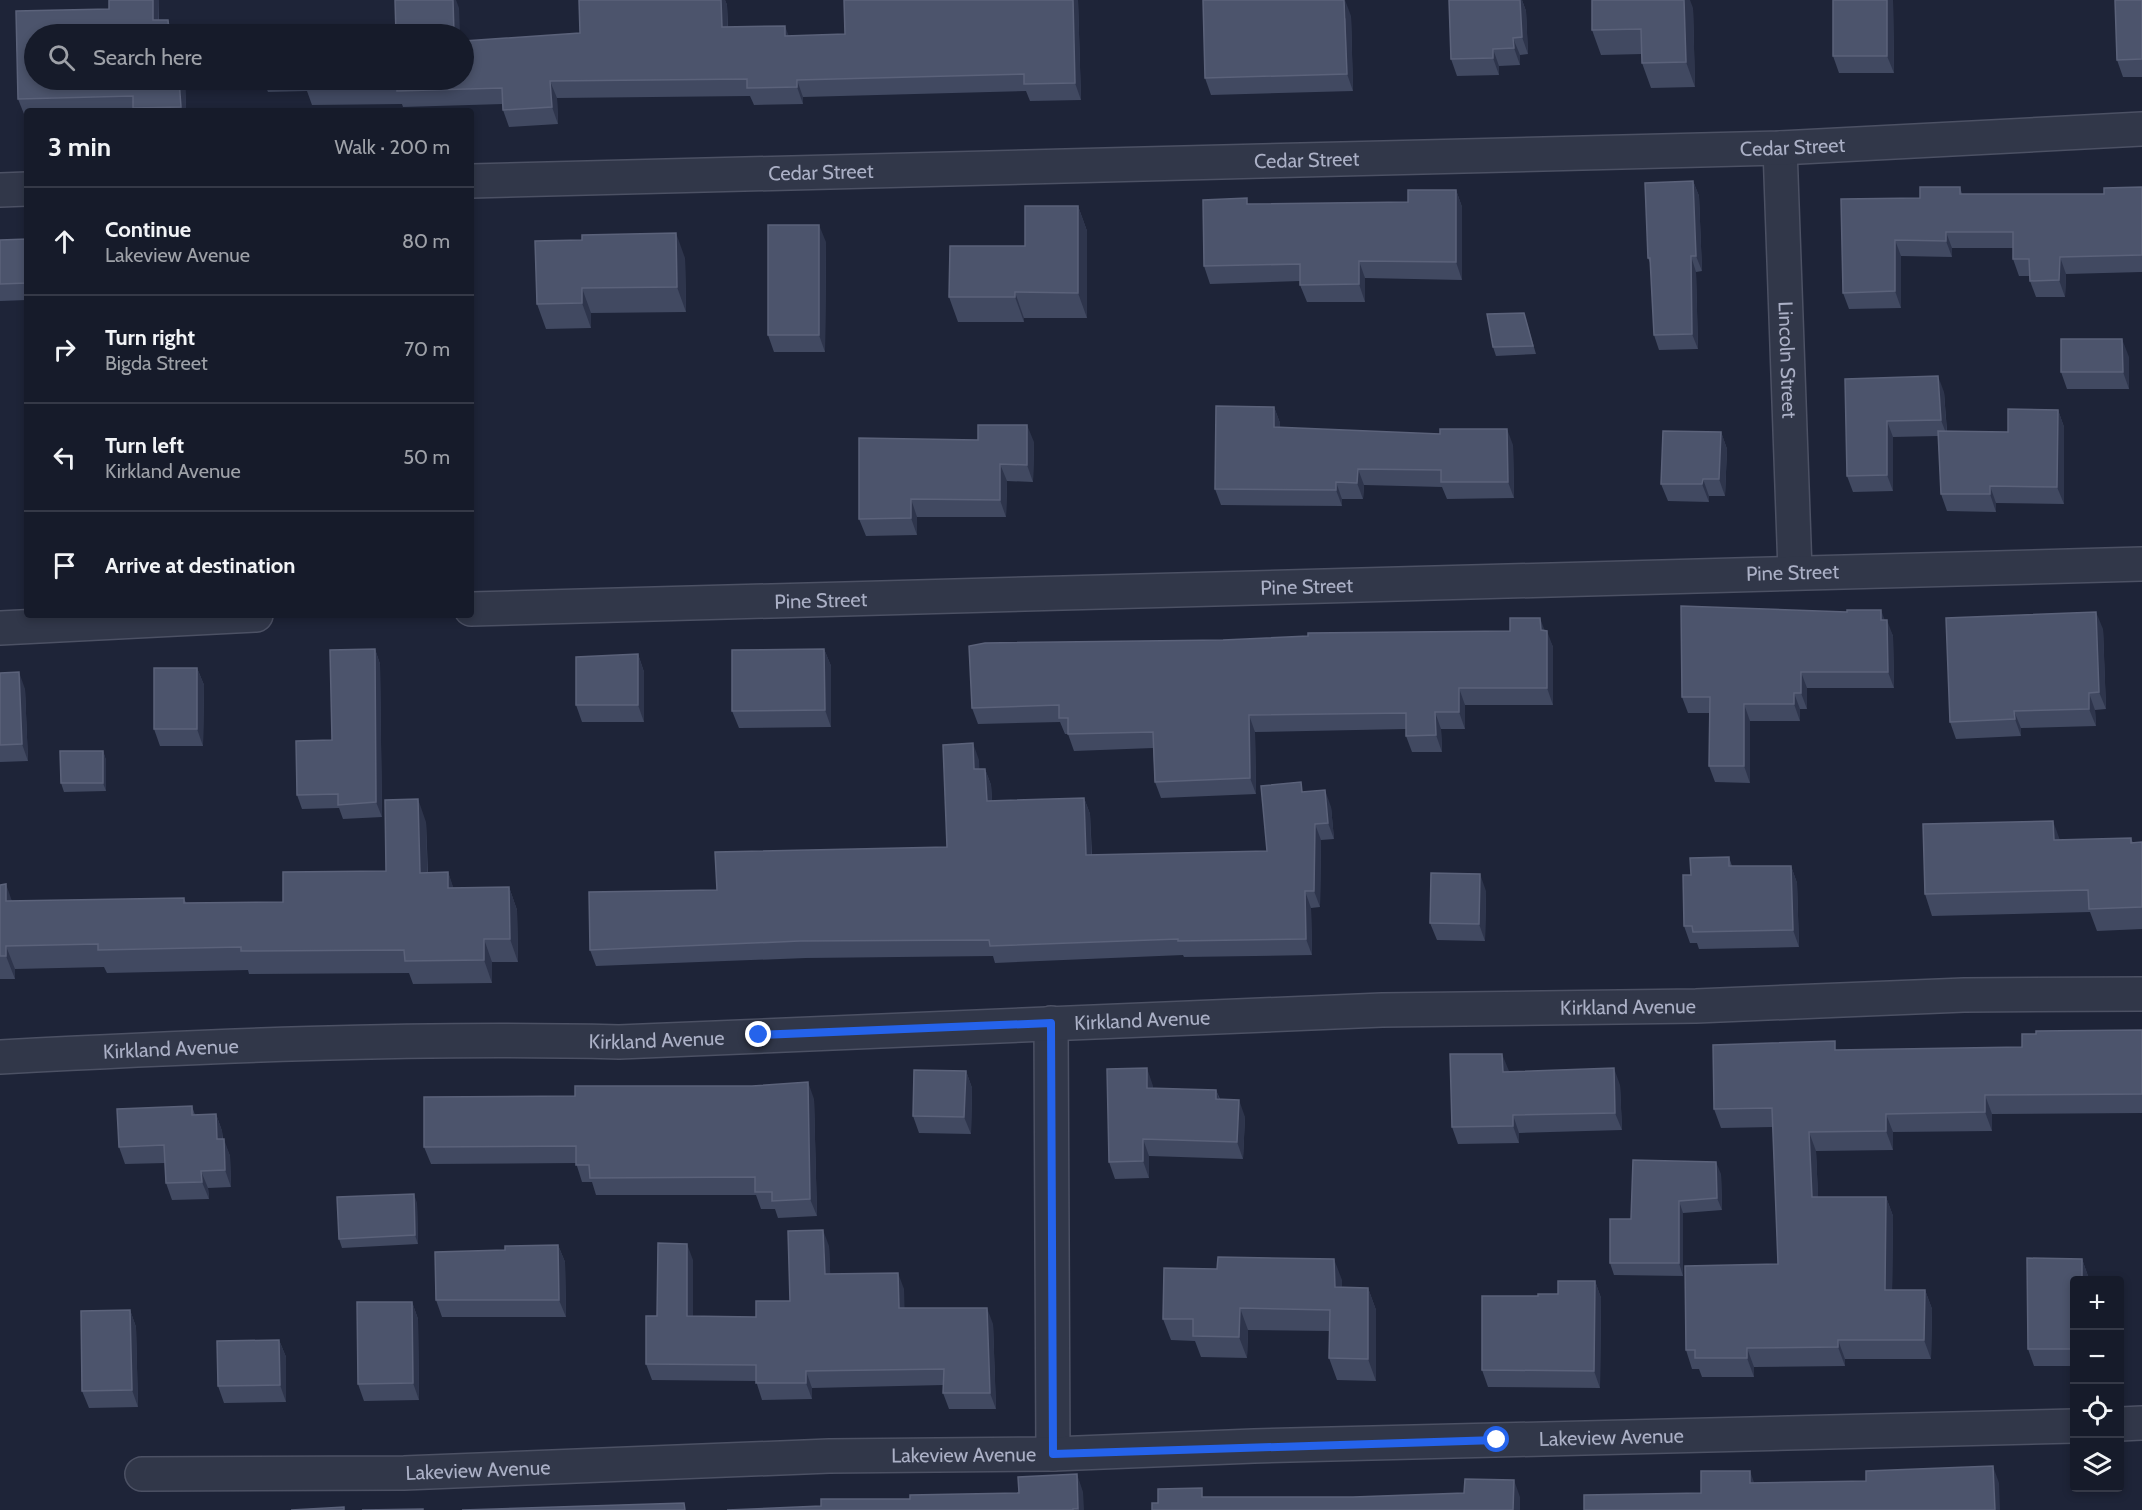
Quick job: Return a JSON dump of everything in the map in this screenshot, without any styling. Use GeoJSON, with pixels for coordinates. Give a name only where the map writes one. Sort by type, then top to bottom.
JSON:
{"type":"FeatureCollection","features":[{"type":"Feature","properties":{"kind":"street","name":"Cedar Street"},"geometry":{"type":"LineString","coordinates":[[474,181],[1780,148],[2142,129]]}},
{"type":"Feature","properties":{"kind":"street","name":"Lincoln Street"},"geometry":{"type":"LineString","coordinates":[[1780,148],[1795,572]]}},
{"type":"Feature","properties":{"kind":"street"},"geometry":{"type":"LineString","coordinates":[[0,190],[24,189]]}},
{"type":"Feature","properties":{"kind":"street","name":"Pine Street"},"geometry":{"type":"LineString","coordinates":[[474,609],[1044,596],[1329,584],[2142,564]]}},
{"type":"Feature","properties":{"kind":"street"},"geometry":{"type":"LineString","coordinates":[[0,628],[197,618]]}},
{"type":"Feature","properties":{"kind":"street","name":"Kirkland Avenue"},"geometry":{"type":"LineString","coordinates":[[0,1057],[186,1047],[492,1039],[620,1042],[1382,1010],[1696,1006],[1964,995],[2142,994]]}},
{"type":"Feature","properties":{"kind":"street"},"geometry":{"type":"LineString","coordinates":[[1051,1023],[1053,1454]]}},
{"type":"Feature","properties":{"kind":"street"},"geometry":{"type":"LineString","coordinates":[[2124,1424],[2142,1423]]}},
{"type":"Feature","properties":{"kind":"street","name":"Lakeview Avenue"},"geometry":{"type":"LineString","coordinates":[[142,1474],[404,1473],[829,1456],[1053,1454],[2070,1426]]}},
{"type":"Feature","properties":{"kind":"building"},"geometry":{"type":"Polygon","coordinates":[[[109,0],[153,0],[153,20],[168,20],[168,24],[24,24],[24,90],[180,90],[181,107],[133,108],[133,96],[18,99],[16,11],[109,9],[109,0]]]}},
{"type":"Feature","properties":{"kind":"building"},"geometry":{"type":"Polygon","coordinates":[[[395,0],[453,0],[454,24],[396,24],[395,0]]]}},
{"type":"Feature","properties":{"kind":"building"},"geometry":{"type":"Polygon","coordinates":[[[579,0],[721,0],[722,27],[785,26],[785,36],[845,34],[844,0],[1073,0],[1075,83],[1024,84],[1024,74],[797,80],[797,87],[747,88],[747,79],[550,81],[552,107],[503,110],[502,88],[474,89],[474,40],[580,33],[579,0]]]}},
{"type":"Feature","properties":{"kind":"building"},"geometry":{"type":"Polygon","coordinates":[[[1203,0],[1344,0],[1347,74],[1205,78],[1203,0]]]}},
{"type":"Feature","properties":{"kind":"building"},"geometry":{"type":"Polygon","coordinates":[[[1449,0],[1520,0],[1522,37],[1513,38],[1514,48],[1493,49],[1493,58],[1451,59],[1449,0]]]}},
{"type":"Feature","properties":{"kind":"building"},"geometry":{"type":"Polygon","coordinates":[[[1592,0],[1684,0],[1686,62],[1642,63],[1641,29],[1592,30],[1592,0]]]}},
{"type":"Feature","properties":{"kind":"building"},"geometry":{"type":"Polygon","coordinates":[[[1833,0],[1887,0],[1887,56],[1833,56],[1833,0]]]}},
{"type":"Feature","properties":{"kind":"building"},"geometry":{"type":"Polygon","coordinates":[[[2115,0],[2142,0],[2142,59],[2117,60],[2115,0]]]}},
{"type":"Feature","properties":{"kind":"building"},"geometry":{"type":"Polygon","coordinates":[[[1693,181],[1696,256],[1691,256],[1692,334],[1654,335],[1645,183],[1693,181]]]}},
{"type":"Feature","properties":{"kind":"building"},"geometry":{"type":"Polygon","coordinates":[[[1920,187],[1960,187],[1960,194],[2104,194],[2104,188],[2142,187],[2142,255],[2060,257],[2059,280],[2030,281],[2029,259],[2013,259],[2013,232],[1946,232],[1946,241],[1895,240],[1895,291],[1843,293],[1841,199],[1920,198],[1920,187]]]}},
{"type":"Feature","properties":{"kind":"building"},"geometry":{"type":"Polygon","coordinates":[[[1408,190],[1456,190],[1456,262],[1359,261],[1359,284],[1300,285],[1300,264],[1204,266],[1203,200],[1247,198],[1247,204],[1408,202],[1408,190]]]}},
{"type":"Feature","properties":{"kind":"building"},"geometry":{"type":"Polygon","coordinates":[[[1025,206],[1078,206],[1078,293],[1015,292],[1015,297],[949,297],[950,246],[1025,246],[1025,206]]]}},
{"type":"Feature","properties":{"kind":"building"},"geometry":{"type":"Polygon","coordinates":[[[768,225],[819,225],[819,335],[768,335],[768,225]]]}},
{"type":"Feature","properties":{"kind":"building"},"geometry":{"type":"Polygon","coordinates":[[[676,233],[677,287],[582,288],[582,303],[537,304],[535,241],[582,240],[582,235],[676,233]]]}},
{"type":"Feature","properties":{"kind":"building"},"geometry":{"type":"Polygon","coordinates":[[[24,239],[24,283],[0,284],[0,240],[24,239]]]}},
{"type":"Feature","properties":{"kind":"building"},"geometry":{"type":"Polygon","coordinates":[[[1524,313],[1533,346],[1493,347],[1487,314],[1524,313]]]}},
{"type":"Feature","properties":{"kind":"building"},"geometry":{"type":"Polygon","coordinates":[[[2061,339],[2122,339],[2123,372],[2061,372],[2061,339]]]}},
{"type":"Feature","properties":{"kind":"building"},"geometry":{"type":"Polygon","coordinates":[[[1938,376],[1941,420],[1887,421],[1887,475],[1847,476],[1845,379],[1938,376]]]}},
{"type":"Feature","properties":{"kind":"building"},"geometry":{"type":"Polygon","coordinates":[[[1216,406],[1274,407],[1274,427],[1440,434],[1440,429],[1507,429],[1508,482],[1441,482],[1441,470],[1358,469],[1357,483],[1336,482],[1336,490],[1215,489],[1216,406]]]}},
{"type":"Feature","properties":{"kind":"building"},"geometry":{"type":"Polygon","coordinates":[[[2008,409],[2058,410],[2057,487],[1990,486],[1990,494],[1941,494],[1938,431],[2008,432],[2008,409]]]}},
{"type":"Feature","properties":{"kind":"building"},"geometry":{"type":"Polygon","coordinates":[[[978,425],[1027,425],[1027,465],[1000,464],[1000,500],[911,499],[911,518],[859,519],[859,438],[978,440],[978,425]]]}},
{"type":"Feature","properties":{"kind":"building"},"geometry":{"type":"Polygon","coordinates":[[[1663,431],[1721,432],[1719,479],[1703,479],[1702,484],[1661,484],[1663,431]]]}},
{"type":"Feature","properties":{"kind":"building"},"geometry":{"type":"Polygon","coordinates":[[[1681,606],[1847,612],[1847,610],[1881,610],[1881,620],[1887,620],[1888,672],[1801,672],[1801,693],[1794,693],[1794,704],[1744,704],[1744,766],[1709,766],[1710,697],[1682,697],[1681,606]]]}},
{"type":"Feature","properties":{"kind":"building"},"geometry":{"type":"Polygon","coordinates":[[[2096,612],[2099,692],[2089,693],[2089,709],[2014,711],[2015,719],[1950,722],[1946,618],[2096,612]]]}},
{"type":"Feature","properties":{"kind":"building"},"geometry":{"type":"Polygon","coordinates":[[[1510,618],[1540,618],[1541,630],[1547,631],[1547,688],[1459,688],[1459,712],[1435,712],[1436,735],[1406,736],[1406,713],[1249,715],[1250,778],[1155,782],[1153,732],[1068,734],[1068,718],[1059,718],[1059,705],[972,708],[969,646],[985,643],[1223,640],[1308,636],[1308,633],[1510,631],[1510,618]]]}},
{"type":"Feature","properties":{"kind":"building"},"geometry":{"type":"Polygon","coordinates":[[[375,649],[376,802],[338,805],[338,794],[297,795],[296,741],[332,740],[330,650],[375,649]]]}},
{"type":"Feature","properties":{"kind":"building"},"geometry":{"type":"Polygon","coordinates":[[[824,649],[825,710],[732,711],[732,650],[824,649]]]}},
{"type":"Feature","properties":{"kind":"building"},"geometry":{"type":"Polygon","coordinates":[[[638,654],[638,705],[576,705],[576,657],[638,654]]]}},
{"type":"Feature","properties":{"kind":"building"},"geometry":{"type":"Polygon","coordinates":[[[154,668],[197,668],[197,729],[154,729],[154,668]]]}},
{"type":"Feature","properties":{"kind":"building"},"geometry":{"type":"Polygon","coordinates":[[[19,672],[22,744],[0,745],[0,673],[19,672]]]}},
{"type":"Feature","properties":{"kind":"building"},"geometry":{"type":"Polygon","coordinates":[[[973,743],[974,769],[985,769],[987,801],[1084,798],[1086,855],[1267,851],[1261,786],[1301,782],[1302,792],[1325,790],[1328,823],[1315,824],[1314,891],[1305,891],[1306,939],[1178,941],[1178,939],[990,946],[989,940],[800,941],[590,950],[589,892],[717,890],[715,852],[947,847],[943,745],[973,743]]]}},
{"type":"Feature","properties":{"kind":"building"},"geometry":{"type":"Polygon","coordinates":[[[60,751],[103,751],[103,783],[61,783],[60,751]]]}},
{"type":"Feature","properties":{"kind":"building"},"geometry":{"type":"Polygon","coordinates":[[[418,799],[420,873],[448,872],[448,888],[509,887],[510,939],[484,939],[484,960],[405,961],[404,950],[241,951],[241,947],[98,950],[98,944],[6,946],[6,956],[0,956],[0,885],[6,884],[6,901],[184,898],[184,903],[283,902],[283,872],[386,871],[385,800],[418,799]]]}},
{"type":"Feature","properties":{"kind":"building"},"geometry":{"type":"Polygon","coordinates":[[[2053,821],[2054,840],[2131,838],[2131,843],[2142,842],[2142,907],[2089,909],[2088,890],[1925,894],[1923,824],[2053,821]]]}},
{"type":"Feature","properties":{"kind":"building"},"geometry":{"type":"Polygon","coordinates":[[[1729,857],[1729,866],[1791,866],[1793,930],[1693,932],[1692,926],[1684,926],[1683,875],[1691,875],[1690,858],[1729,857]]]}},
{"type":"Feature","properties":{"kind":"building"},"geometry":{"type":"Polygon","coordinates":[[[1431,873],[1480,874],[1479,924],[1430,923],[1431,873]]]}},
{"type":"Feature","properties":{"kind":"building"},"geometry":{"type":"Polygon","coordinates":[[[2142,1030],[2142,1094],[1985,1095],[1985,1112],[1886,1114],[1886,1131],[1809,1132],[1812,1197],[1886,1197],[1885,1290],[1925,1290],[1924,1340],[1838,1340],[1838,1347],[1747,1348],[1747,1358],[1695,1358],[1695,1350],[1686,1350],[1685,1266],[1778,1264],[1772,1108],[1714,1109],[1713,1045],[1835,1041],[1835,1050],[2022,1047],[2022,1034],[2036,1034],[2036,1031],[2142,1030]]]}},
{"type":"Feature","properties":{"kind":"building"},"geometry":{"type":"Polygon","coordinates":[[[1450,1054],[1502,1054],[1503,1072],[1614,1068],[1615,1113],[1513,1115],[1513,1126],[1452,1127],[1450,1054]]]}},
{"type":"Feature","properties":{"kind":"building"},"geometry":{"type":"Polygon","coordinates":[[[1147,1068],[1147,1088],[1216,1090],[1216,1099],[1239,1100],[1237,1142],[1143,1139],[1143,1161],[1109,1162],[1107,1069],[1147,1068]]]}},
{"type":"Feature","properties":{"kind":"building"},"geometry":{"type":"Polygon","coordinates":[[[914,1070],[966,1071],[964,1117],[913,1116],[914,1070]]]}},
{"type":"Feature","properties":{"kind":"building"},"geometry":{"type":"Polygon","coordinates":[[[808,1082],[810,1199],[772,1201],[772,1192],[755,1192],[755,1177],[590,1178],[589,1165],[576,1165],[576,1146],[424,1147],[424,1097],[575,1096],[575,1086],[752,1086],[808,1082]]]}},
{"type":"Feature","properties":{"kind":"building"},"geometry":{"type":"Polygon","coordinates":[[[192,1106],[192,1115],[216,1114],[217,1139],[224,1139],[225,1170],[201,1171],[202,1182],[166,1183],[164,1145],[119,1147],[117,1109],[192,1106]]]}},
{"type":"Feature","properties":{"kind":"building"},"geometry":{"type":"Polygon","coordinates":[[[1633,1160],[1716,1162],[1717,1198],[1679,1201],[1679,1263],[1610,1263],[1610,1219],[1631,1219],[1633,1160]]]}},
{"type":"Feature","properties":{"kind":"building"},"geometry":{"type":"Polygon","coordinates":[[[414,1194],[415,1235],[339,1239],[337,1197],[414,1194]]]}},
{"type":"Feature","properties":{"kind":"building"},"geometry":{"type":"Polygon","coordinates":[[[823,1230],[825,1274],[898,1273],[899,1308],[987,1308],[990,1393],[943,1393],[944,1369],[806,1371],[806,1383],[756,1383],[756,1365],[646,1364],[646,1316],[657,1316],[658,1243],[687,1244],[687,1316],[756,1317],[756,1301],[790,1301],[788,1231],[823,1230]]]}},
{"type":"Feature","properties":{"kind":"building"},"geometry":{"type":"Polygon","coordinates":[[[558,1245],[559,1300],[436,1300],[435,1252],[505,1250],[505,1246],[558,1245]]]}},
{"type":"Feature","properties":{"kind":"building"},"geometry":{"type":"Polygon","coordinates":[[[1218,1257],[1334,1259],[1335,1287],[1368,1288],[1368,1359],[1329,1358],[1330,1310],[1240,1308],[1239,1337],[1193,1336],[1193,1319],[1163,1319],[1164,1268],[1217,1269],[1218,1257]]]}},
{"type":"Feature","properties":{"kind":"building"},"geometry":{"type":"Polygon","coordinates":[[[2027,1258],[2082,1259],[2082,1276],[2070,1276],[2070,1349],[2028,1349],[2027,1258]]]}},
{"type":"Feature","properties":{"kind":"building"},"geometry":{"type":"Polygon","coordinates":[[[1558,1281],[1595,1281],[1594,1371],[1482,1370],[1482,1296],[1558,1294],[1558,1281]]]}},
{"type":"Feature","properties":{"kind":"building"},"geometry":{"type":"Polygon","coordinates":[[[357,1302],[412,1302],[413,1383],[358,1384],[357,1302]]]}},
{"type":"Feature","properties":{"kind":"building"},"geometry":{"type":"Polygon","coordinates":[[[130,1310],[132,1390],[82,1391],[81,1311],[130,1310]]]}},
{"type":"Feature","properties":{"kind":"building"},"geometry":{"type":"Polygon","coordinates":[[[279,1340],[280,1385],[218,1386],[217,1341],[279,1340]]]}},
{"type":"Feature","properties":{"kind":"building"},"geometry":{"type":"Polygon","coordinates":[[[1993,1466],[1995,1510],[1584,1510],[1584,1495],[1701,1493],[1701,1471],[1750,1471],[1750,1483],[1866,1481],[1866,1471],[1993,1466]]]}},
{"type":"Feature","properties":{"kind":"building"},"geometry":{"type":"Polygon","coordinates":[[[1077,1474],[1078,1509],[1073,1510],[727,1510],[821,1506],[821,1499],[910,1499],[910,1495],[1019,1493],[1018,1477],[1077,1474]]]}},
{"type":"Feature","properties":{"kind":"building"},"geometry":{"type":"Polygon","coordinates":[[[1465,1479],[1514,1480],[1513,1510],[1152,1510],[1152,1503],[1158,1503],[1158,1489],[1202,1488],[1202,1497],[1353,1497],[1464,1493],[1465,1479]]]}},
{"type":"Feature","properties":{"kind":"building"},"geometry":{"type":"Polygon","coordinates":[[[684,1503],[685,1510],[462,1510],[684,1503]]]}},
{"type":"Feature","properties":{"kind":"building"},"geometry":{"type":"Polygon","coordinates":[[[344,1507],[344,1510],[291,1510],[344,1507]]]}},
{"type":"Feature","properties":{"kind":"building"},"geometry":{"type":"Polygon","coordinates":[[[423,1509],[423,1510],[362,1510],[423,1509]]]}},
{"type":"Feature","properties":{"kind":"route"},"geometry":{"type":"LineString","coordinates":[[759,1035],[1051,1023],[1053,1454],[1497,1440]]}}]}
